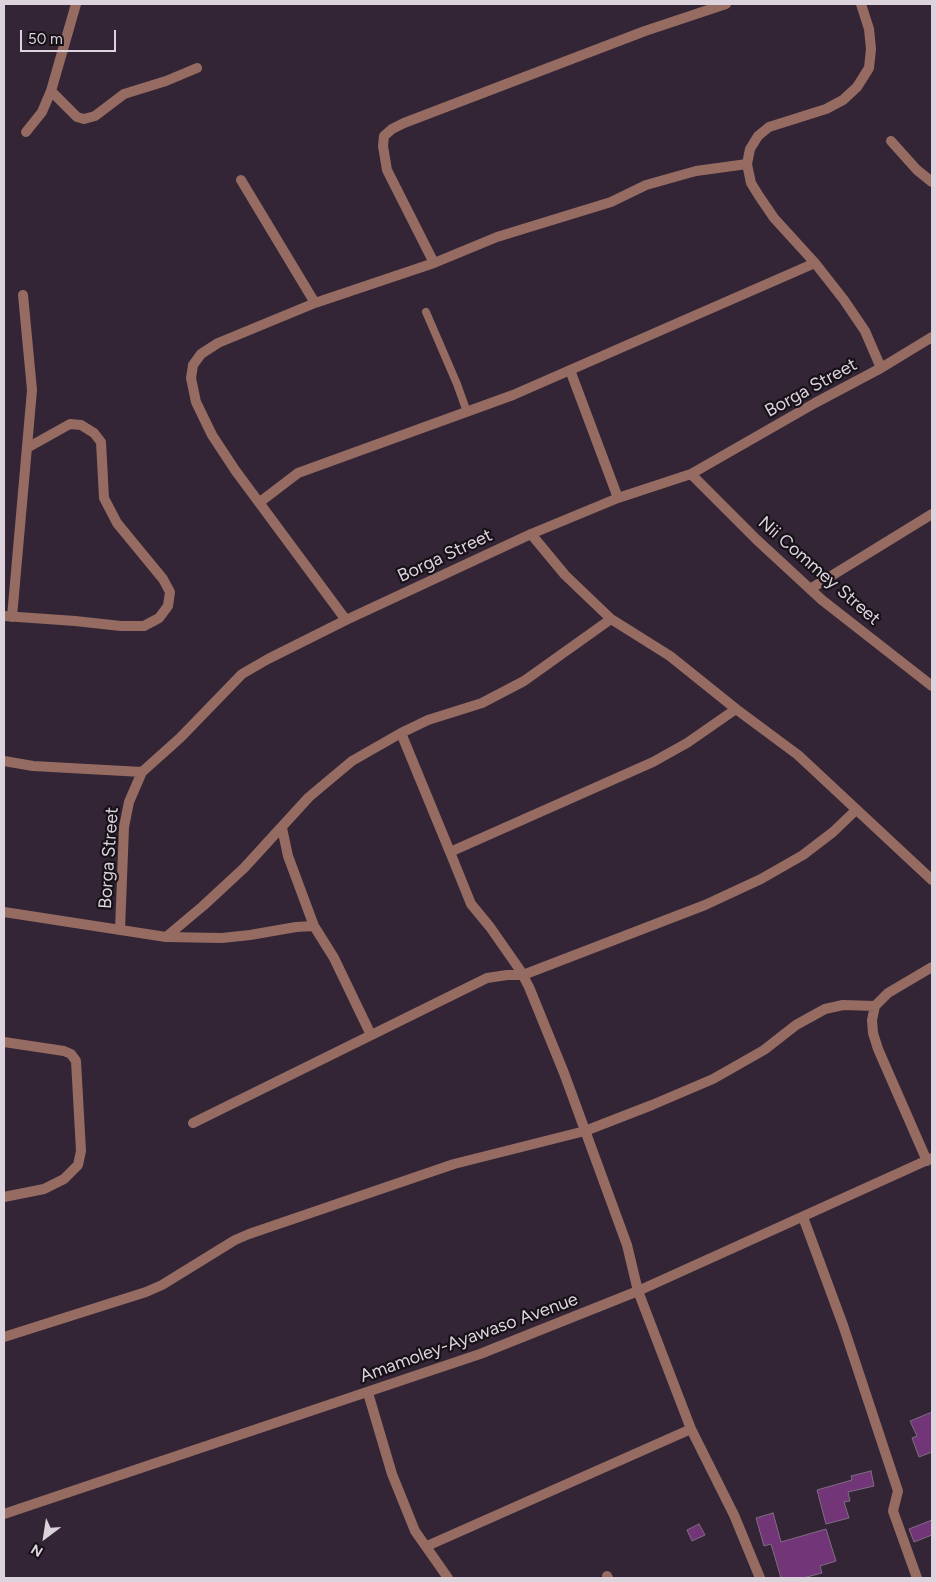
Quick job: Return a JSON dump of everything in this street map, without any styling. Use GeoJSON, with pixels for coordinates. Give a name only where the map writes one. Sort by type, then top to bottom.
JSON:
{"type":"FeatureCollection","features":[{"type":"Feature","properties":{"kind":"street"},"geometry":{"type":"LineString","coordinates":[[26,132],[42,112],[51,92],[76,4]]}},
{"type":"Feature","properties":{"kind":"street"},"geometry":{"type":"LineString","coordinates":[[434,263],[387,170],[383,146],[384,136],[404,122],[645,31],[726,4]]}},
{"type":"Feature","properties":{"kind":"street"},"geometry":{"type":"LineString","coordinates":[[861,4],[869,29],[870,49],[869,68],[857,87],[843,100],[826,109],[769,127],[758,136],[750,149],[747,164],[751,183],[759,196],[774,218],[815,263],[844,300],[865,331],[881,368]]}},
{"type":"Feature","properties":{"kind":"street"},"geometry":{"type":"LineString","coordinates":[[51,92],[77,117],[84,118],[95,116],[124,94],[166,81],[197,68]]}},
{"type":"Feature","properties":{"kind":"street"},"geometry":{"type":"LineString","coordinates":[[891,141],[917,170],[932,182]]}},
{"type":"Feature","properties":{"kind":"street"},"geometry":{"type":"LineString","coordinates":[[346,620],[235,470],[212,435],[196,402],[192,378],[193,365],[201,354],[218,343],[315,303],[434,263],[497,237],[611,202],[646,185],[696,171],[747,164]]}},
{"type":"Feature","properties":{"kind":"street"},"geometry":{"type":"LineString","coordinates":[[241,180],[315,303]]}},
{"type":"Feature","properties":{"kind":"street"},"geometry":{"type":"LineString","coordinates":[[260,502],[298,473],[513,396],[815,263]]}},
{"type":"Feature","properties":{"kind":"street"},"geometry":{"type":"LineString","coordinates":[[23,294],[32,390],[8,616],[121,626],[144,626],[159,618],[168,606],[170,592],[163,579],[117,522],[104,498],[101,442],[94,433],[81,425],[70,424],[27,448]]}},
{"type":"Feature","properties":{"kind":"street","name":"Borga Street"},"geometry":{"type":"LineString","coordinates":[[120,930],[124,827],[129,802],[142,772],[180,738],[242,674],[346,620],[531,534],[618,498],[691,474],[881,368],[932,337]]}},
{"type":"Feature","properties":{"kind":"street"},"geometry":{"type":"LineString","coordinates":[[570,370],[618,498]]}},
{"type":"Feature","properties":{"kind":"street","name":"Nii Commey Street"},"geometry":{"type":"LineString","coordinates":[[691,474],[810,589],[932,686]]}},
{"type":"Feature","properties":{"kind":"street"},"geometry":{"type":"LineString","coordinates":[[810,589],[932,514]]}},
{"type":"Feature","properties":{"kind":"street"},"geometry":{"type":"LineString","coordinates":[[531,534],[565,575],[611,619],[670,656],[736,709],[798,755],[932,880]]}},
{"type":"Feature","properties":{"kind":"street"},"geometry":{"type":"LineString","coordinates":[[166,937],[237,874],[309,797],[352,761],[428,720],[482,703],[524,681],[611,619]]}},
{"type":"Feature","properties":{"kind":"street"},"geometry":{"type":"LineString","coordinates":[[450,852],[653,762],[687,743],[736,709]]}},
{"type":"Feature","properties":{"kind":"street"},"geometry":{"type":"LineString","coordinates":[[401,733],[471,904],[490,927],[523,975],[529,987],[585,1130],[627,1245],[638,1291],[691,1429],[734,1516],[760,1578]]}},
{"type":"Feature","properties":{"kind":"street"},"geometry":{"type":"LineString","coordinates":[[4,761],[33,766],[142,772]]}},
{"type":"Feature","properties":{"kind":"street"},"geometry":{"type":"LineString","coordinates":[[193,1123],[487,978],[523,975],[704,905],[760,879],[803,855],[833,832],[856,810]]}},
{"type":"Feature","properties":{"kind":"street"},"geometry":{"type":"LineString","coordinates":[[282,828],[288,856],[314,926],[334,958],[371,1035]]}},
{"type":"Feature","properties":{"kind":"street"},"geometry":{"type":"LineString","coordinates":[[4,912],[166,937],[222,938],[314,926]]}},
{"type":"Feature","properties":{"kind":"street"},"geometry":{"type":"LineString","coordinates":[[930,1159],[878,1049],[872,1020],[875,1006],[888,993],[932,967]]}},
{"type":"Feature","properties":{"kind":"street"},"geometry":{"type":"LineString","coordinates":[[4,1337],[146,1292],[162,1285],[234,1240],[249,1234],[454,1164],[585,1130],[713,1079],[764,1050],[796,1025],[825,1009],[843,1005],[875,1006]]}},
{"type":"Feature","properties":{"kind":"street"},"geometry":{"type":"LineString","coordinates":[[4,1042],[64,1051],[71,1054],[76,1061],[81,1151],[78,1165],[64,1179],[44,1189],[4,1197]]}},
{"type":"Feature","properties":{"kind":"street","name":"Amamoley-Ayawaso Avenue"},"geometry":{"type":"LineString","coordinates":[[4,1514],[480,1354],[638,1291],[930,1159]]}},
{"type":"Feature","properties":{"kind":"street"},"geometry":{"type":"LineString","coordinates":[[803,1217],[843,1325],[898,1492],[893,1511],[917,1578]]}},
{"type":"Feature","properties":{"kind":"street"},"geometry":{"type":"LineString","coordinates":[[368,1393],[392,1474],[415,1531],[448,1578]]}},
{"type":"Feature","properties":{"kind":"street"},"geometry":{"type":"LineString","coordinates":[[426,1546],[691,1429]]}},
{"type":"Feature","properties":{"kind":"lane"},"geometry":{"type":"LineString","coordinates":[[426,312],[458,384],[467,412]]}},
{"type":"Feature","properties":{"kind":"building"},"geometry":{"type":"Polygon","coordinates":[[[932,1412],[932,1452],[919,1457],[912,1438],[917,1436],[910,1421],[932,1412]]]}},
{"type":"Feature","properties":{"kind":"building"},"geometry":{"type":"Polygon","coordinates":[[[871,1471],[874,1486],[848,1492],[850,1501],[844,1502],[849,1518],[826,1524],[817,1490],[852,1480],[851,1476],[871,1471]]]}},
{"type":"Feature","properties":{"kind":"building"},"geometry":{"type":"Polygon","coordinates":[[[773,1513],[781,1542],[826,1529],[836,1561],[820,1566],[822,1573],[803,1578],[781,1578],[771,1544],[764,1546],[756,1518],[773,1513]]]}},
{"type":"Feature","properties":{"kind":"building"},"geometry":{"type":"Polygon","coordinates":[[[932,1520],[932,1535],[914,1542],[909,1529],[932,1520]]]}},
{"type":"Feature","properties":{"kind":"building"},"geometry":{"type":"Polygon","coordinates":[[[699,1524],[705,1535],[692,1541],[687,1530],[699,1524]]]}}]}
